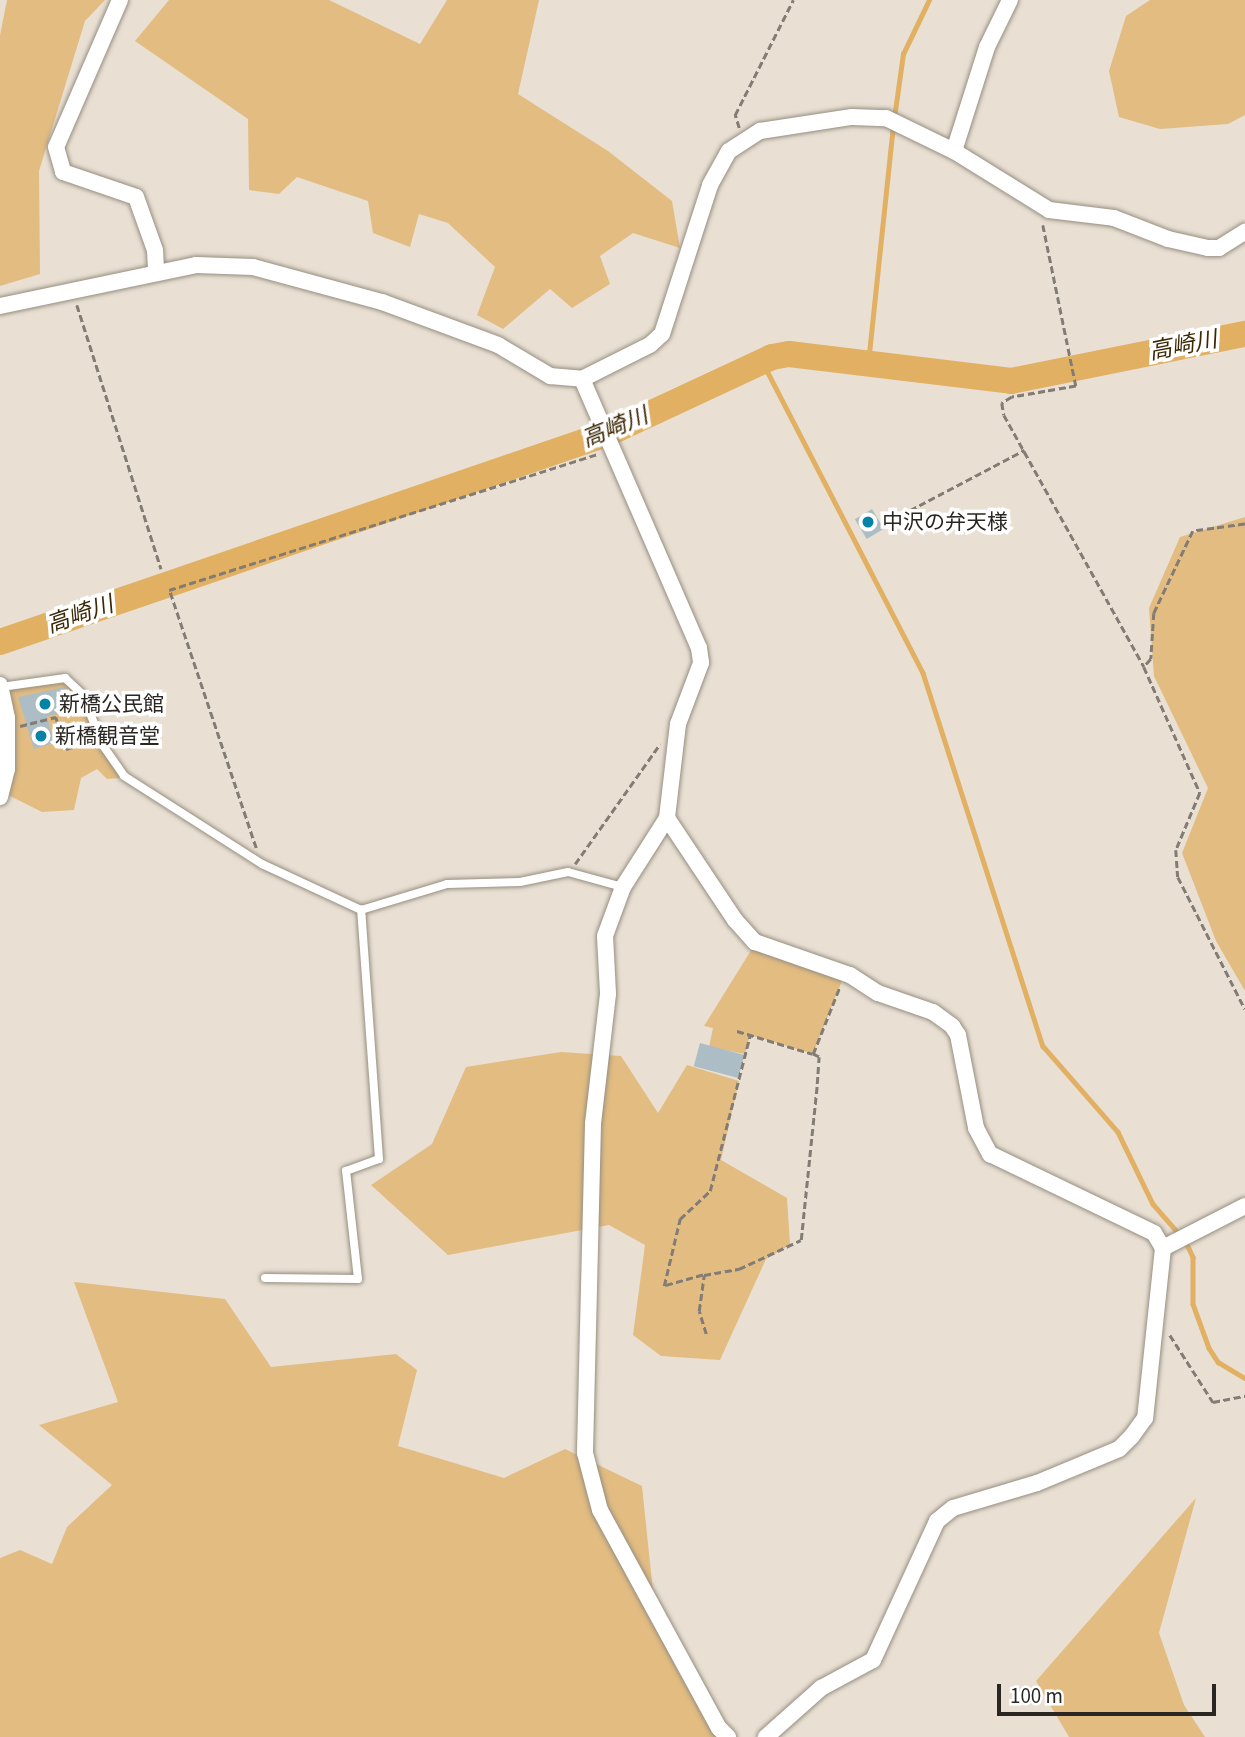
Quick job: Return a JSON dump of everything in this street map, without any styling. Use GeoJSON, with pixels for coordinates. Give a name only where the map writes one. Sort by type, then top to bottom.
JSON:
{"type":"FeatureCollection","features":[{"type":"Feature","properties":{"kind":"street"},"geometry":{"type":"LineString","coordinates":[[120,0],[56,147],[63,172],[136,197],[155,250],[156,272]]}},
{"type":"Feature","properties":{"kind":"street"},"geometry":{"type":"LineString","coordinates":[[954,151],[987,47],[1010,0]]}},
{"type":"Feature","properties":{"kind":"street"},"geometry":{"type":"LineString","coordinates":[[0,306],[156,272],[220,264],[289,273],[498,345],[550,376],[582,379],[650,345],[662,334],[710,185],[729,151],[746,137],[813,123],[886,118],[954,151],[1049,210],[1114,218],[1168,240],[1208,248],[1219,248],[1245,232]]}},
{"type":"Feature","properties":{"kind":"street"},"geometry":{"type":"LineString","coordinates":[[582,379],[699,648],[701,663],[695,688],[678,724],[667,818],[623,887],[605,936],[608,994],[593,1124],[585,1453],[600,1510],[719,1728],[728,1737]]}},
{"type":"Feature","properties":{"kind":"street"},"geometry":{"type":"LineString","coordinates":[[0,686],[7,728],[7,769],[0,797]]}},
{"type":"Feature","properties":{"kind":"street"},"geometry":{"type":"LineString","coordinates":[[667,818],[735,920],[755,942],[845,973],[878,993],[933,1012],[952,1026],[958,1035],[976,1128],[990,1154],[1154,1233],[1163,1248],[1145,1418],[1132,1436],[1119,1449],[1037,1483],[953,1508],[937,1521],[873,1660],[821,1688],[766,1737]]}},
{"type":"Feature","properties":{"kind":"street"},"geometry":{"type":"LineString","coordinates":[[1163,1248],[1245,1206]]}},
{"type":"Feature","properties":{"kind":"lane"},"geometry":{"type":"LineString","coordinates":[[0,686],[65,678],[82,694],[96,727],[124,776],[262,864],[361,910],[447,884],[520,882],[568,872],[623,887]]}},
{"type":"Feature","properties":{"kind":"lane"},"geometry":{"type":"LineString","coordinates":[[265,1278],[358,1279],[346,1171],[379,1160],[361,910]]}},
{"type":"Feature","properties":{"kind":"path"},"geometry":{"type":"LineString","coordinates":[[746,137],[734,122],[735,115],[793,0]]}},
{"type":"Feature","properties":{"kind":"path"},"geometry":{"type":"LineString","coordinates":[[1039,204],[1076,386],[1012,397],[1002,403],[1024,450],[1144,667],[1200,793],[1176,850],[1178,877],[1245,1009]]}},
{"type":"Feature","properties":{"kind":"path"},"geometry":{"type":"LineString","coordinates":[[73,292],[161,569]]}},
{"type":"Feature","properties":{"kind":"path"},"geometry":{"type":"LineString","coordinates":[[262,864],[170,590],[612,449]]}},
{"type":"Feature","properties":{"kind":"path"},"geometry":{"type":"LineString","coordinates":[[882,525],[1024,450]]}},
{"type":"Feature","properties":{"kind":"path"},"geometry":{"type":"LineString","coordinates":[[1144,667],[1151,659],[1154,613],[1194,531],[1245,524]]}},
{"type":"Feature","properties":{"kind":"path"},"geometry":{"type":"LineString","coordinates":[[7,728],[56,717],[66,749],[86,742],[82,734],[96,727]]}},
{"type":"Feature","properties":{"kind":"path"},"geometry":{"type":"LineString","coordinates":[[568,872],[646,757],[678,724]]}},
{"type":"Feature","properties":{"kind":"path"},"geometry":{"type":"LineString","coordinates":[[813,1054],[845,973]]}},
{"type":"Feature","properties":{"kind":"path"},"geometry":{"type":"LineString","coordinates":[[737,1031],[813,1054],[819,1057],[802,1240],[739,1269],[664,1286],[680,1219],[710,1191],[714,1181],[750,1035]]}},
{"type":"Feature","properties":{"kind":"path"},"geometry":{"type":"LineString","coordinates":[[704,1275],[699,1311],[706,1334]]}},
{"type":"Feature","properties":{"kind":"path"},"geometry":{"type":"LineString","coordinates":[[1155,1321],[1172,1337],[1213,1402],[1245,1396]]}},
{"type":"Feature","properties":{"kind":"shaded area"},"geometry":{"type":"Polygon","coordinates":[[[7,0],[105,0],[85,21],[39,171],[40,274],[0,286],[0,35],[7,0]]]}},
{"type":"Feature","properties":{"kind":"shaded area"},"geometry":{"type":"Polygon","coordinates":[[[169,0],[329,0],[420,44],[447,0],[539,0],[518,94],[608,151],[672,201],[680,248],[633,233],[600,256],[610,284],[572,308],[550,289],[503,329],[477,315],[495,267],[448,223],[419,214],[410,247],[373,233],[368,201],[297,177],[279,194],[249,190],[248,119],[135,41],[169,0]]]}},
{"type":"Feature","properties":{"kind":"shaded area"},"geometry":{"type":"Polygon","coordinates":[[[1150,0],[1245,0],[1245,115],[1228,124],[1160,129],[1119,117],[1109,71],[1126,16],[1150,0]]]}},
{"type":"Feature","properties":{"kind":"shaded area"},"geometry":{"type":"Polygon","coordinates":[[[1245,517],[1245,991],[1216,941],[1182,853],[1208,788],[1154,676],[1149,608],[1180,537],[1245,517]]]}},
{"type":"Feature","properties":{"kind":"shaded area"},"geometry":{"type":"Polygon","coordinates":[[[63,680],[78,695],[121,778],[107,779],[97,769],[81,778],[74,810],[42,812],[4,793],[4,689],[63,680]]]}},
{"type":"Feature","properties":{"kind":"shaded area"},"geometry":{"type":"Polygon","coordinates":[[[755,944],[845,973],[813,1054],[750,1035],[745,1054],[709,1047],[713,1028],[704,1026],[755,944]]]}},
{"type":"Feature","properties":{"kind":"shaded area"},"geometry":{"type":"Polygon","coordinates":[[[561,1052],[621,1056],[658,1113],[687,1065],[739,1081],[721,1160],[787,1198],[790,1245],[766,1259],[720,1360],[661,1356],[633,1335],[645,1245],[609,1225],[448,1255],[371,1185],[432,1144],[466,1067],[561,1052]]]}},
{"type":"Feature","properties":{"kind":"shaded area"},"geometry":{"type":"Polygon","coordinates":[[[74,1282],[225,1299],[271,1367],[396,1354],[417,1370],[398,1446],[504,1478],[565,1449],[642,1486],[657,1630],[723,1737],[0,1737],[0,1558],[20,1550],[52,1564],[67,1527],[112,1485],[39,1425],[118,1402],[74,1282]]]}},
{"type":"Feature","properties":{"kind":"shaded area"},"geometry":{"type":"Polygon","coordinates":[[[1196,1498],[1159,1633],[1184,1705],[1205,1737],[1069,1737],[1036,1681],[1196,1498]]]}},
{"type":"Feature","properties":{"kind":"building","name":"中沢の弁天様"},"geometry":{"type":"Polygon","coordinates":[[[872,509],[884,529],[867,539],[855,519],[872,509]]]}},
{"type":"Feature","properties":{"kind":"building","name":"新橋公民館"},"geometry":{"type":"Polygon","coordinates":[[[65,687],[71,711],[47,716],[54,743],[34,749],[18,697],[65,687]]]}},
{"type":"Feature","properties":{"kind":"building"},"geometry":{"type":"Polygon","coordinates":[[[700,1043],[744,1055],[738,1078],[694,1066],[700,1043]]]}},
{"type":"Feature","properties":{"kind":"waterway"},"geometry":{"type":"LineString","coordinates":[[894,118],[903,54],[929,0]]}},
{"type":"Feature","properties":{"kind":"waterway"},"geometry":{"type":"LineString","coordinates":[[868,363],[893,127]]}},
{"type":"Feature","properties":{"kind":"waterway","name":"高崎川"},"geometry":{"type":"LineString","coordinates":[[0,642],[609,433],[772,357],[789,354],[1011,381],[1245,334]]}},
{"type":"Feature","properties":{"kind":"waterway"},"geometry":{"type":"LineString","coordinates":[[762,361],[923,673],[1043,1046],[1118,1132],[1153,1204],[1180,1235]]}},
{"type":"Feature","properties":{"kind":"waterway"},"geometry":{"type":"LineString","coordinates":[[1186,1242],[1193,1257],[1193,1304],[1209,1348],[1218,1362],[1245,1378]]}},
{"type":"Feature","properties":{"kind":"place","name":"中沢の弁天様"},"geometry":{"type":"Point","coordinates":[868,522]}},
{"type":"Feature","properties":{"kind":"place","name":"新橋公民館"},"geometry":{"type":"Point","coordinates":[45,704]}},
{"type":"Feature","properties":{"kind":"place","name":"新橋観音堂"},"geometry":{"type":"Point","coordinates":[41,736]}}]}
